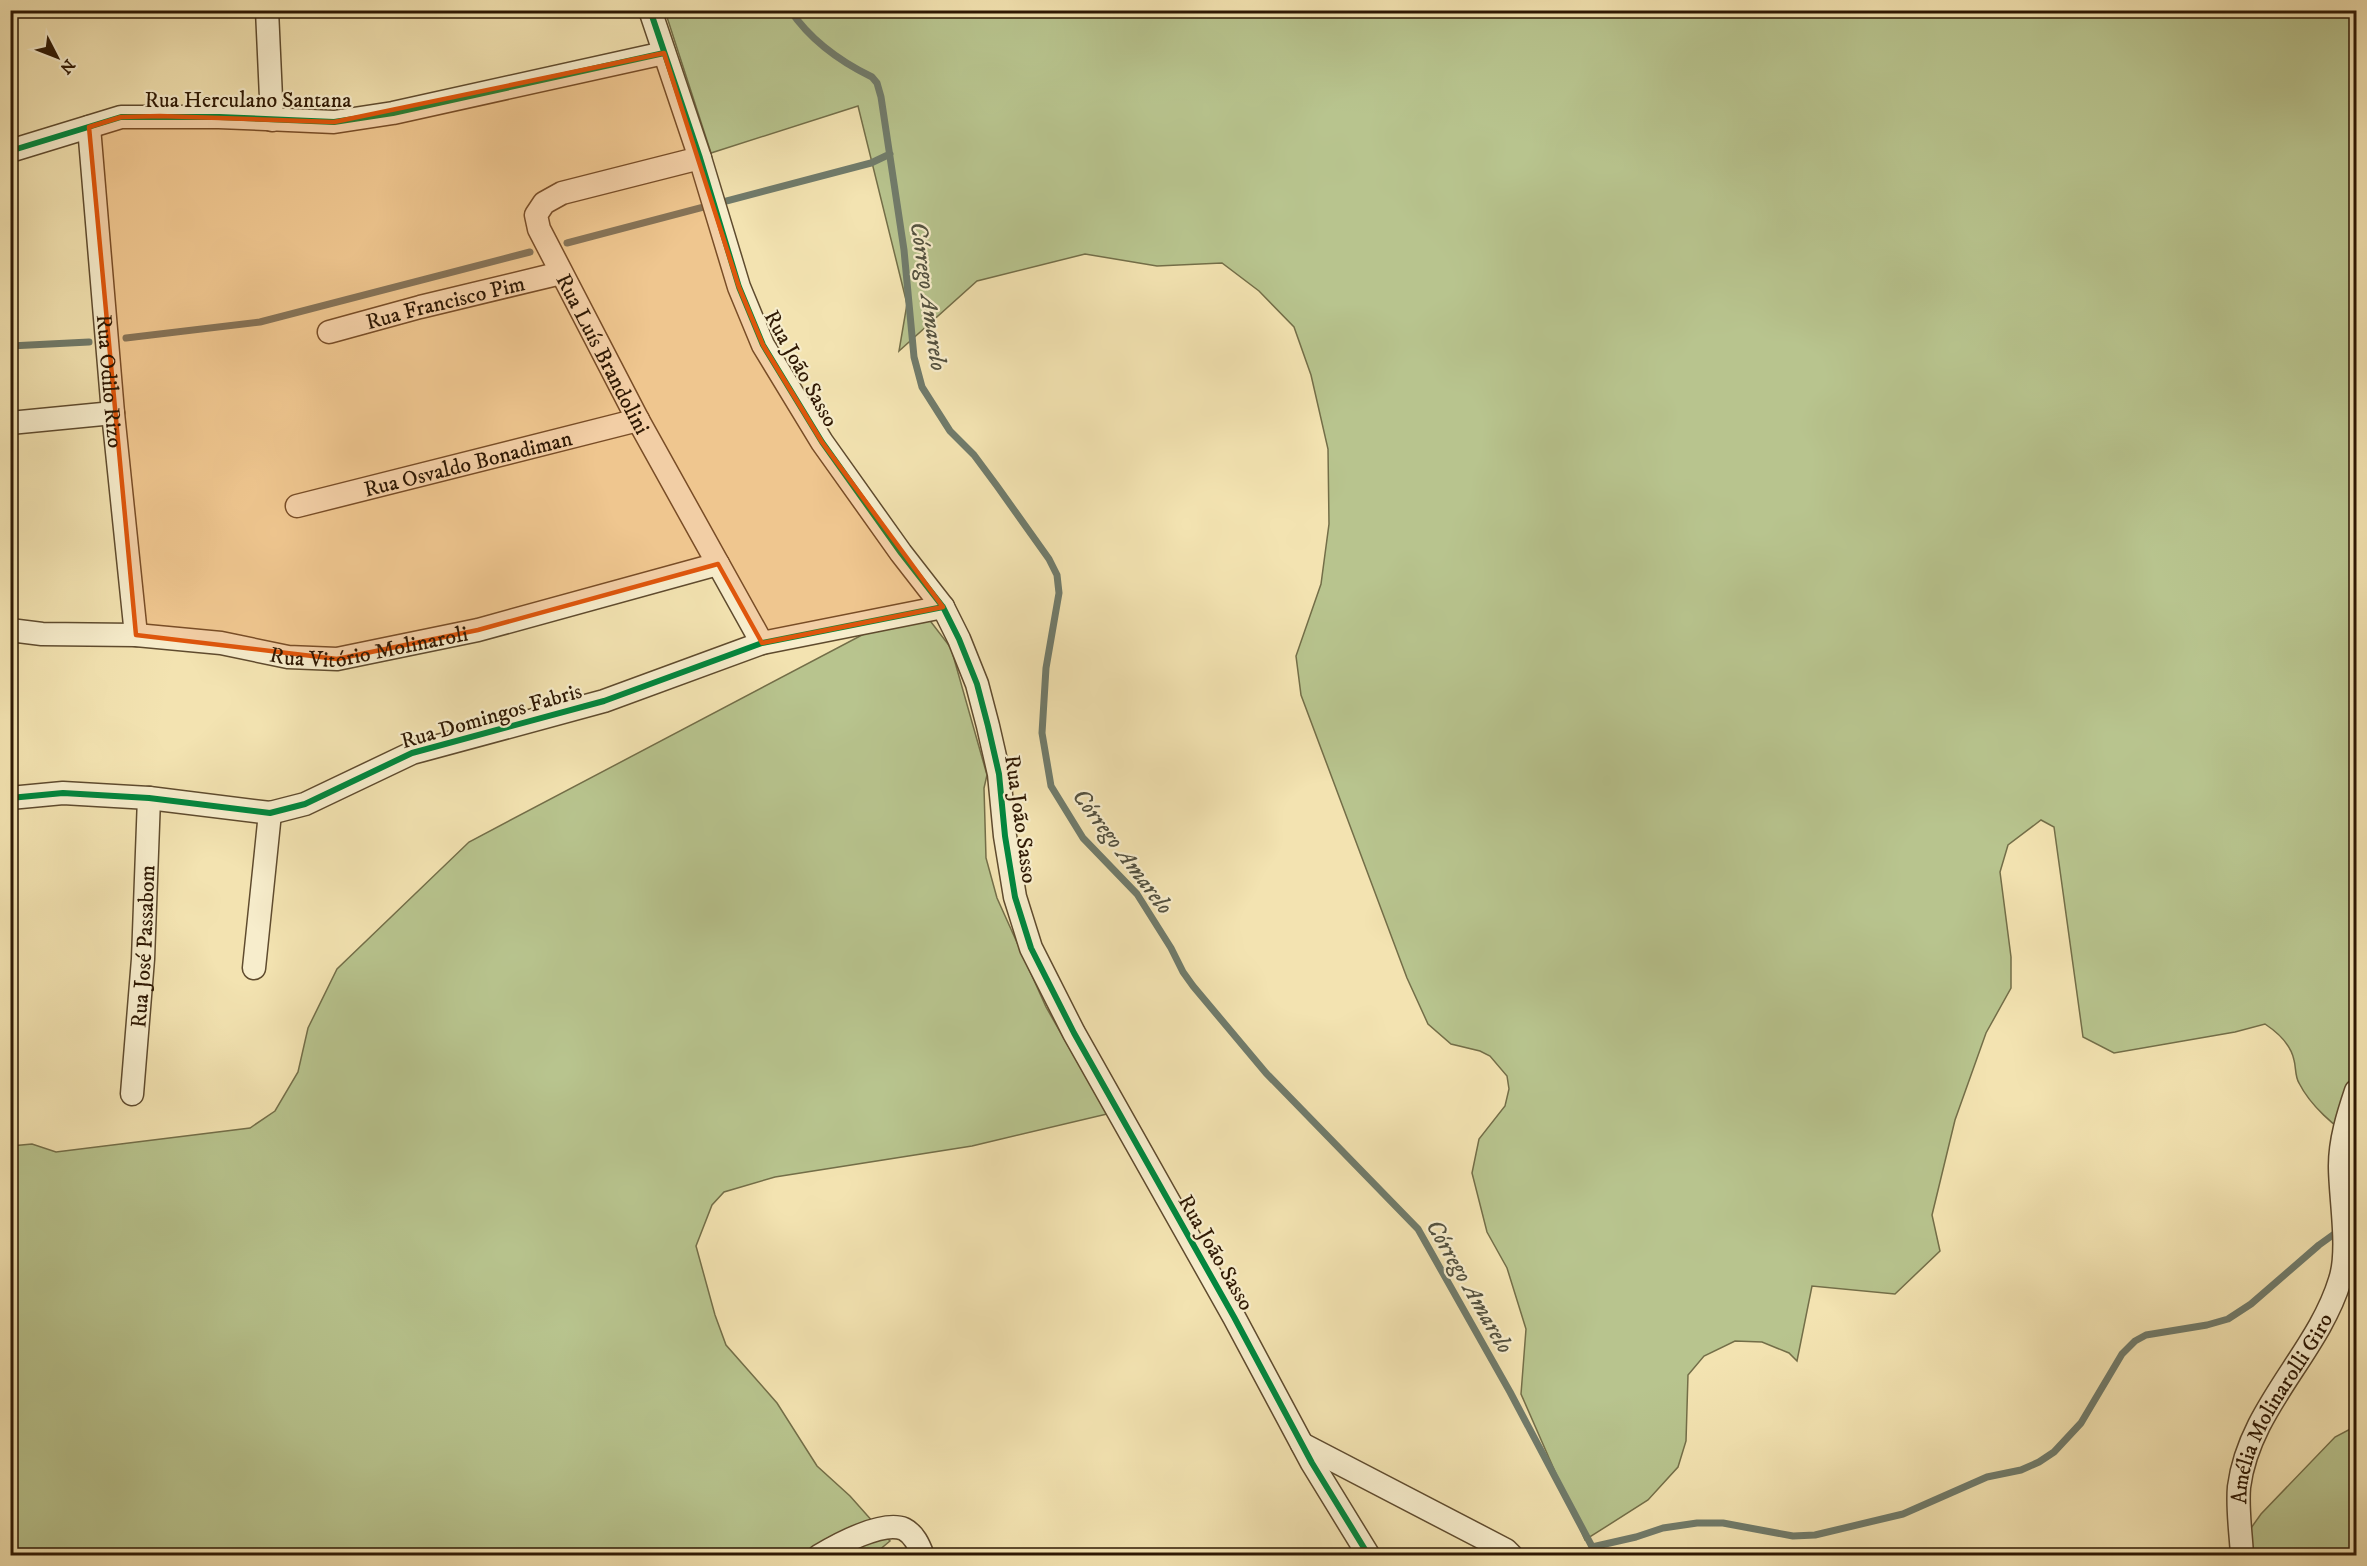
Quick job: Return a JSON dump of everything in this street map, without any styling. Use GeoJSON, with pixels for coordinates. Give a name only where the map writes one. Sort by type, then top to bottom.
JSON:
{"type":"FeatureCollection","features":[{"type":"Feature","properties":{"kind":"street"},"geometry":{"type":"LineString","coordinates":[[267,10],[272,120]]}},
{"type":"Feature","properties":{"kind":"street","name":"Rua João Sasso"},"geometry":{"type":"LineString","coordinates":[[650,10],[700,158],[739,287],[764,345],[829,451],[901,553],[943,607],[959,639],[973,675],[988,726],[999,774],[1005,836],[1015,897],[1031,948],[1074,1033],[1234,1317],[1302,1444],[1369,1556]]}},
{"type":"Feature","properties":{"kind":"street","name":"Rua Herculano Santana"},"geometry":{"type":"LineString","coordinates":[[10,151],[121,117],[160,116],[333,122],[393,113],[664,53]]}},
{"type":"Feature","properties":{"kind":"street","name":"Rua Odilo Rizo"},"geometry":{"type":"LineString","coordinates":[[89,127],[113,413],[136,635]]}},
{"type":"Feature","properties":{"kind":"street","name":"Rua Luís Brandolini"},"geometry":{"type":"LineString","coordinates":[[700,158],[562,193],[544,203],[536,215],[539,229],[638,420],[762,644]]}},
{"type":"Feature","properties":{"kind":"street","name":"Rua Francisco Pim"},"geometry":{"type":"LineString","coordinates":[[329,332],[420,307],[561,273]]}},
{"type":"Feature","properties":{"kind":"street"},"geometry":{"type":"LineString","coordinates":[[10,423],[113,413]]}},
{"type":"Feature","properties":{"kind":"street","name":"Rua Osvaldo Bonadiman"},"geometry":{"type":"LineString","coordinates":[[297,506],[638,420]]}},
{"type":"Feature","properties":{"kind":"street","name":"Rua Vitório Molinaroli"},"geometry":{"type":"LineString","coordinates":[[10,630],[42,634],[136,635],[221,643],[288,657],[337,659],[478,630],[718,564]]}},
{"type":"Feature","properties":{"kind":"street","name":"Rua Domingos Fabris"},"geometry":{"type":"LineString","coordinates":[[10,798],[63,793],[149,798],[270,813],[305,804],[412,753],[604,701],[762,644],[943,607]]}},
{"type":"Feature","properties":{"kind":"street","name":"Rua José Passabom"},"geometry":{"type":"LineString","coordinates":[[132,1094],[143,959],[149,798]]}},
{"type":"Feature","properties":{"kind":"street"},"geometry":{"type":"LineString","coordinates":[[254,968],[270,813]]}},
{"type":"Feature","properties":{"kind":"street","name":"Amélia Molinarolli Giro"},"geometry":{"type":"LineString","coordinates":[[2242,1556],[2239,1488],[2248,1455],[2262,1420],[2325,1320],[2341,1277],[2350,1215],[2340,1165],[2346,1120],[2356,1091]]}},
{"type":"Feature","properties":{"kind":"street"},"geometry":{"type":"LineString","coordinates":[[1302,1444],[1506,1550],[1512,1556]]}},
{"type":"Feature","properties":{"kind":"street"},"geometry":{"type":"LineString","coordinates":[[819,1556],[841,1543],[886,1527],[903,1529],[917,1540],[923,1556]]}},
{"type":"Feature","properties":{"kind":"highlighted area"},"geometry":{"type":"Polygon","coordinates":[[[664,53],[739,287],[763,345],[822,442],[943,607],[762,643],[718,564],[478,630],[337,659],[136,635],[89,127],[121,117],[160,116],[334,122],[664,53]]]}},
{"type":"Feature","properties":{"kind":"green space"},"geometry":{"type":"Polygon","coordinates":[[[665,11],[2356,11],[2356,1139],[2316,1107],[2298,1081],[2294,1060],[2287,1044],[2265,1024],[2235,1032],[2114,1053],[2083,1037],[2054,827],[2041,820],[2008,845],[2000,872],[2011,957],[2011,988],[1986,1033],[1955,1120],[1932,1215],[1940,1251],[1895,1294],[1812,1286],[1797,1361],[1789,1353],[1762,1342],[1735,1341],[1704,1356],[1688,1375],[1686,1441],[1678,1467],[1648,1500],[1585,1540],[1521,1394],[1526,1329],[1507,1268],[1487,1232],[1472,1173],[1479,1139],[1505,1106],[1509,1089],[1507,1076],[1490,1056],[1480,1051],[1451,1044],[1428,1024],[1407,978],[1301,695],[1296,656],[1321,584],[1329,524],[1328,449],[1311,375],[1294,327],[1259,291],[1222,263],[1157,266],[1085,254],[977,281],[899,351],[907,304],[858,106],[711,153],[665,11]]]}},
{"type":"Feature","properties":{"kind":"green space"},"geometry":{"type":"Polygon","coordinates":[[[928,618],[951,648],[987,775],[984,788],[986,858],[997,898],[1046,1007],[1107,1114],[972,1146],[775,1177],[724,1192],[712,1205],[696,1246],[715,1315],[726,1345],[777,1403],[817,1466],[850,1496],[890,1541],[872,1556],[11,1556],[11,1146],[32,1144],[56,1152],[250,1128],[275,1111],[298,1072],[308,1028],[337,969],[469,842],[881,625],[928,618]]]}},
{"type":"Feature","properties":{"kind":"green space"},"geometry":{"type":"Polygon","coordinates":[[[2356,1426],[2356,1555],[2243,1555],[2239,1545],[2261,1514],[2335,1437],[2356,1426]]]}},
{"type":"Feature","properties":{"kind":"waterway","name":"Córrego Amarelo"},"geometry":{"type":"LineString","coordinates":[[790,10],[816,41],[848,64],[872,77],[877,83],[904,250],[914,357],[922,387],[950,431],[974,455],[997,486],[1049,559],[1057,575],[1059,593],[1046,668],[1042,733],[1051,786],[1083,838],[1137,894],[1193,986],[1266,1073],[1418,1229],[1510,1392],[1597,1556]]}},
{"type":"Feature","properties":{"kind":"waterway"},"geometry":{"type":"LineString","coordinates":[[567,243],[871,163],[890,154]]}},
{"type":"Feature","properties":{"kind":"waterway"},"geometry":{"type":"LineString","coordinates":[[126,338],[260,322],[530,252]]}},
{"type":"Feature","properties":{"kind":"waterway"},"geometry":{"type":"LineString","coordinates":[[10,346],[89,342]]}},
{"type":"Feature","properties":{"kind":"waterway"},"geometry":{"type":"LineString","coordinates":[[1592,1547],[1663,1528],[1697,1523],[1723,1523],[1793,1536],[1815,1535],[1903,1514],[1987,1477],[2021,1470],[2054,1452],[2081,1423],[2122,1354],[2135,1341],[2146,1335],[2207,1325],[2228,1319],[2251,1304],[2337,1232]]}},
{"type":"Feature","properties":{"kind":"cycle path"},"geometry":{"type":"LineString","coordinates":[[650,10],[700,158],[739,287],[763,345],[822,442],[901,553],[943,607],[959,639],[977,684],[988,726],[999,774],[1005,836],[1015,897],[1031,948],[1074,1033],[1234,1317],[1312,1463],[1369,1556]]}},
{"type":"Feature","properties":{"kind":"cycle path"},"geometry":{"type":"LineString","coordinates":[[10,151],[121,117],[219,117],[334,122],[393,113],[664,53]]}},
{"type":"Feature","properties":{"kind":"cycle path"},"geometry":{"type":"LineString","coordinates":[[10,798],[63,793],[149,798],[270,813],[305,804],[412,753],[604,701],[762,643],[943,607]]}}]}
